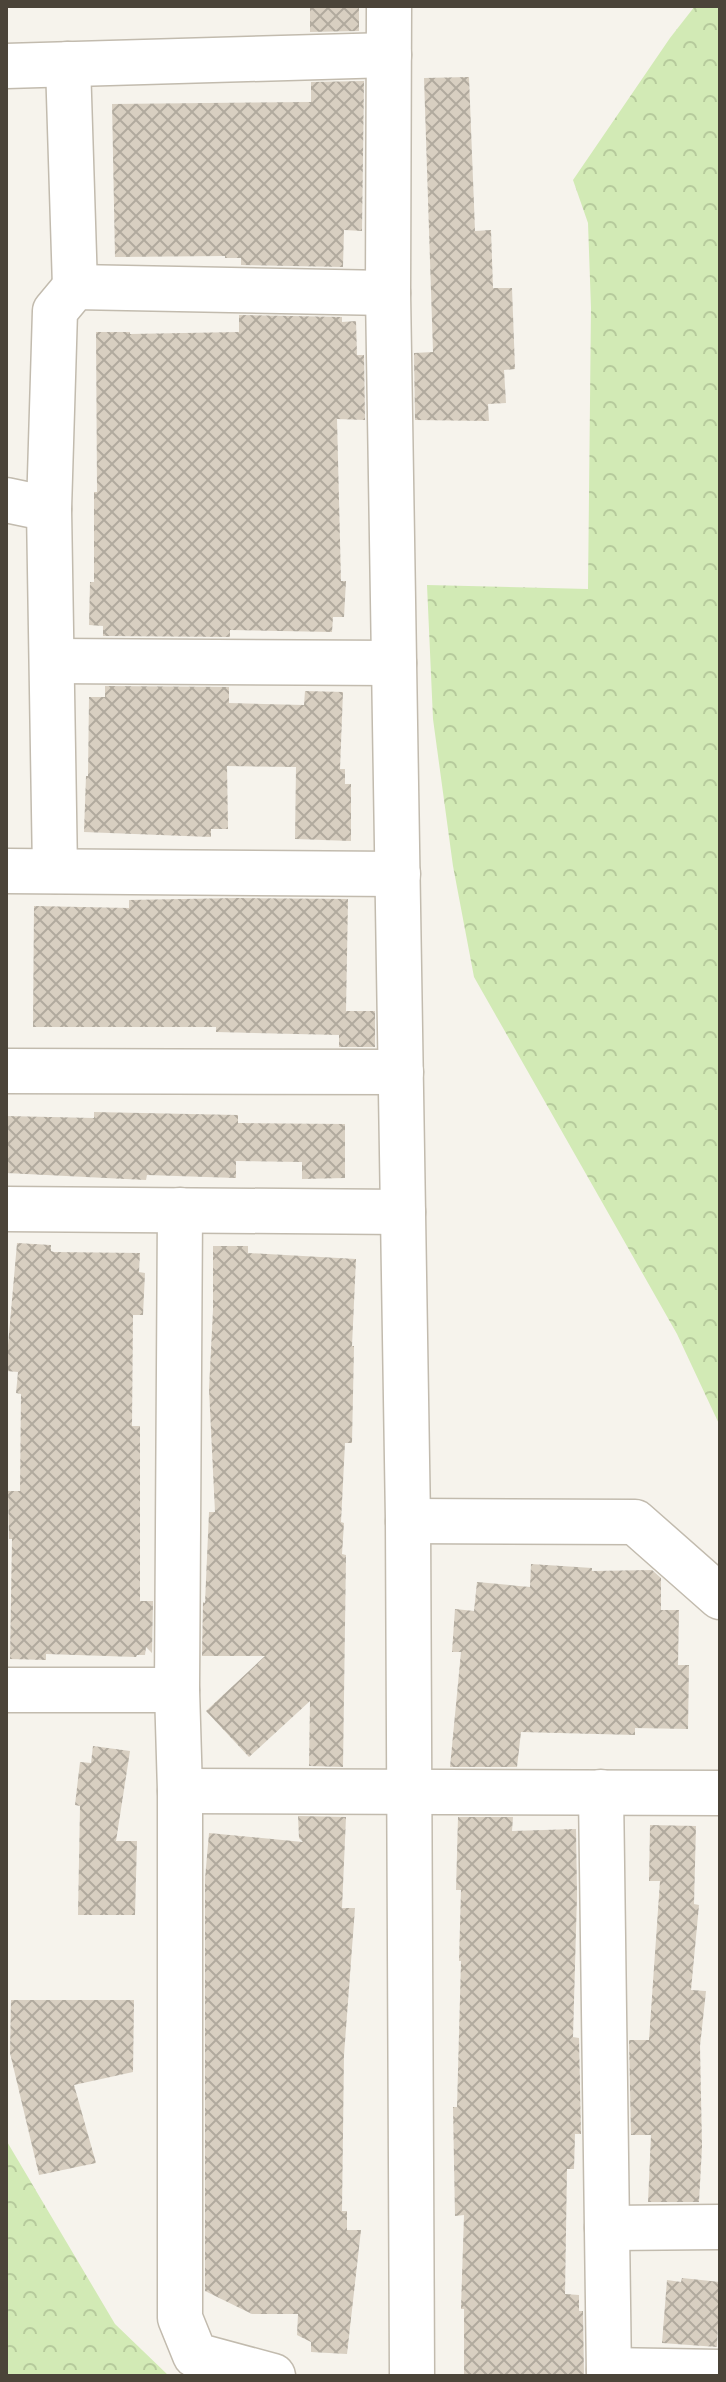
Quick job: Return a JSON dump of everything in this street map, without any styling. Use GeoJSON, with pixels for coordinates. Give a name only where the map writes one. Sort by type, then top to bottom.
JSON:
{"type":"FeatureCollection","features":[{"type":"Feature","properties":{"kind":"street"},"geometry":{"type":"LineString","coordinates":[[389,6],[388,293],[408,1521],[412,2376]]}},
{"type":"Feature","properties":{"kind":"street"},"geometry":{"type":"LineString","coordinates":[[6,66],[389,55]]}},
{"type":"Feature","properties":{"kind":"street"},"geometry":{"type":"LineString","coordinates":[[55,871],[49,509],[55,311],[75,287],[68,64]]}},
{"type":"Feature","properties":{"kind":"street"},"geometry":{"type":"LineString","coordinates":[[75,287],[388,293]]}},
{"type":"Feature","properties":{"kind":"street"},"geometry":{"type":"LineString","coordinates":[[6,500],[49,509]]}},
{"type":"Feature","properties":{"kind":"street"},"geometry":{"type":"LineString","coordinates":[[53,661],[394,663]]}},
{"type":"Feature","properties":{"kind":"street"},"geometry":{"type":"LineString","coordinates":[[6,871],[398,874]]}},
{"type":"Feature","properties":{"kind":"street"},"geometry":{"type":"LineString","coordinates":[[6,1071],[401,1072]]}},
{"type":"Feature","properties":{"kind":"street"},"geometry":{"type":"LineString","coordinates":[[6,1209],[403,1212]]}},
{"type":"Feature","properties":{"kind":"street"},"geometry":{"type":"LineString","coordinates":[[180,1210],[177,1690],[180,1791],[180,2318],[195,2355],[273,2376]]}},
{"type":"Feature","properties":{"kind":"street"},"geometry":{"type":"LineString","coordinates":[[408,1521],[635,1522],[720,1597]]}},
{"type":"Feature","properties":{"kind":"street"},"geometry":{"type":"LineString","coordinates":[[6,1690],[177,1690]]}},
{"type":"Feature","properties":{"kind":"street"},"geometry":{"type":"LineString","coordinates":[[180,1791],[720,1793]]}},
{"type":"Feature","properties":{"kind":"street"},"geometry":{"type":"LineString","coordinates":[[601,1792],[609,2373],[720,2372]]}},
{"type":"Feature","properties":{"kind":"street"},"geometry":{"type":"LineString","coordinates":[[607,2228],[720,2227]]}},
{"type":"Feature","properties":{"kind":"green space"},"geometry":{"type":"Polygon","coordinates":[[[695,6],[720,6],[720,1426],[677,1334],[474,977],[453,866],[433,719],[427,585],[588,589],[591,308],[588,223],[573,180],[695,6]]]}},
{"type":"Feature","properties":{"kind":"green space"},"geometry":{"type":"Polygon","coordinates":[[[6,2140],[115,2324],[169,2376],[6,2376],[6,2140]]]}},
{"type":"Feature","properties":{"kind":"building"},"geometry":{"type":"Polygon","coordinates":[[[310,6],[359,6],[359,31],[310,32],[310,6]]]}},
{"type":"Feature","properties":{"kind":"building"},"geometry":{"type":"Polygon","coordinates":[[[469,77],[475,231],[491,230],[493,288],[512,288],[515,369],[504,370],[506,403],[488,404],[489,421],[415,420],[414,353],[433,352],[424,78],[469,77]]]}},
{"type":"Feature","properties":{"kind":"building"},"geometry":{"type":"Polygon","coordinates":[[[364,81],[362,231],[344,230],[343,267],[241,265],[241,258],[225,256],[115,257],[112,104],[311,102],[311,82],[364,81]]]}},
{"type":"Feature","properties":{"kind":"building"},"geometry":{"type":"Polygon","coordinates":[[[239,315],[342,317],[342,322],[356,321],[357,355],[364,355],[365,420],[337,419],[341,581],[346,581],[344,617],[333,617],[332,632],[230,630],[230,637],[103,636],[103,626],[89,625],[90,582],[94,582],[94,492],[97,492],[96,332],[239,332],[239,315]]]}},
{"type":"Feature","properties":{"kind":"building"},"geometry":{"type":"Polygon","coordinates":[[[105,686],[229,687],[229,703],[304,705],[305,691],[343,692],[340,769],[345,769],[345,784],[351,784],[351,841],[295,839],[296,767],[227,766],[228,829],[211,829],[211,837],[84,832],[89,697],[105,697],[105,686]]]}},
{"type":"Feature","properties":{"kind":"building"},"geometry":{"type":"Polygon","coordinates":[[[348,899],[346,1011],[375,1011],[375,1047],[339,1047],[339,1035],[216,1032],[216,1027],[33,1027],[34,906],[129,908],[129,900],[348,899]]]}},
{"type":"Feature","properties":{"kind":"building"},"geometry":{"type":"Polygon","coordinates":[[[94,1112],[238,1115],[238,1123],[345,1124],[345,1178],[302,1179],[302,1162],[236,1161],[236,1178],[147,1175],[146,1180],[6,1173],[6,1116],[94,1118],[94,1112]]]}},
{"type":"Feature","properties":{"kind":"building"},"geometry":{"type":"Polygon","coordinates":[[[17,1243],[51,1245],[54,1252],[140,1253],[139,1272],[145,1273],[143,1315],[133,1315],[132,1426],[140,1426],[140,1601],[153,1601],[152,1653],[146,1647],[145,1655],[136,1657],[46,1654],[46,1660],[10,1659],[12,1539],[9,1539],[8,1491],[20,1491],[21,1394],[16,1393],[18,1372],[6,1371],[6,1368],[17,1243]]]}},
{"type":"Feature","properties":{"kind":"building"},"geometry":{"type":"Polygon","coordinates":[[[213,1246],[248,1246],[248,1253],[356,1259],[352,1443],[345,1443],[341,1522],[344,1523],[342,1554],[346,1555],[343,1767],[309,1766],[310,1701],[249,1757],[206,1711],[265,1656],[202,1656],[209,1512],[215,1512],[209,1389],[213,1246]]]}},
{"type":"Feature","properties":{"kind":"building"},"geometry":{"type":"Polygon","coordinates":[[[531,1564],[592,1568],[592,1571],[652,1570],[661,1578],[661,1610],[679,1610],[678,1665],[689,1665],[688,1729],[635,1728],[635,1735],[521,1732],[517,1767],[450,1767],[461,1652],[452,1652],[455,1609],[474,1611],[477,1582],[530,1587],[531,1564]]]}},
{"type":"Feature","properties":{"kind":"building"},"geometry":{"type":"Polygon","coordinates":[[[93,1746],[130,1751],[116,1841],[137,1841],[135,1915],[78,1915],[80,1806],[75,1805],[80,1762],[91,1763],[93,1746]]]}},
{"type":"Feature","properties":{"kind":"building"},"geometry":{"type":"Polygon","coordinates":[[[298,1816],[346,1817],[342,1908],[355,1908],[344,2055],[342,2211],[347,2211],[347,2230],[361,2230],[347,2354],[311,2352],[311,2342],[297,2335],[298,2314],[252,2314],[205,2291],[205,1879],[209,1833],[303,1842],[299,1838],[298,1816]]]}},
{"type":"Feature","properties":{"kind":"building"},"geometry":{"type":"Polygon","coordinates":[[[458,1817],[513,1817],[512,1831],[576,1829],[573,2037],[579,2038],[581,2134],[575,2134],[574,2169],[567,2169],[565,2294],[579,2295],[579,2311],[583,2311],[584,2376],[464,2376],[464,2309],[461,2309],[464,2215],[455,2216],[453,2107],[457,2107],[461,1961],[461,1890],[456,1890],[458,1817]]]}},
{"type":"Feature","properties":{"kind":"building"},"geometry":{"type":"Polygon","coordinates":[[[650,1825],[696,1826],[694,1904],[699,1905],[691,1990],[706,1991],[700,2046],[702,2147],[699,2202],[648,2202],[651,2135],[631,2135],[629,2040],[649,2040],[660,1881],[649,1881],[650,1825]]]}},
{"type":"Feature","properties":{"kind":"building"},"geometry":{"type":"Polygon","coordinates":[[[11,2000],[134,2000],[133,2072],[74,2085],[96,2163],[39,2175],[10,2053],[11,2000]]]}},
{"type":"Feature","properties":{"kind":"building"},"geometry":{"type":"Polygon","coordinates":[[[682,2278],[720,2282],[717,2347],[662,2343],[667,2280],[681,2282],[682,2278]]]}}]}
